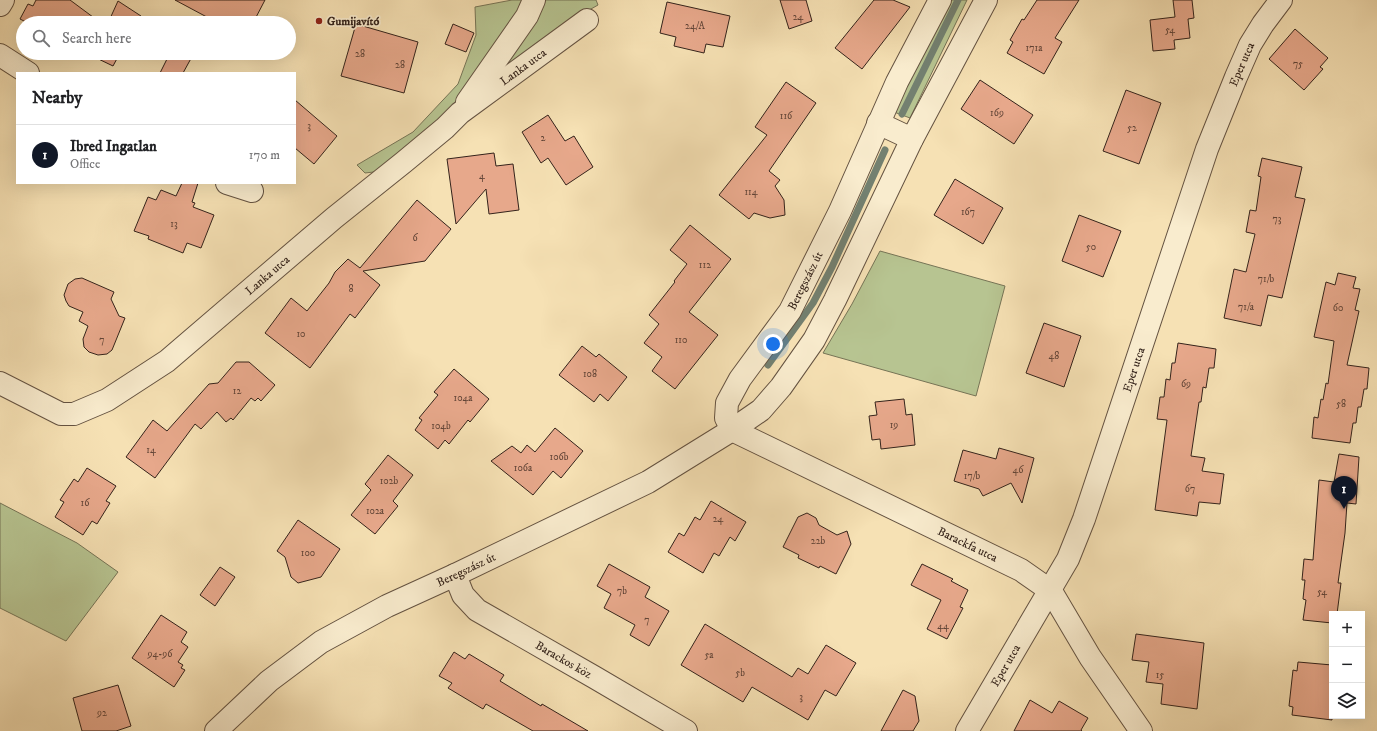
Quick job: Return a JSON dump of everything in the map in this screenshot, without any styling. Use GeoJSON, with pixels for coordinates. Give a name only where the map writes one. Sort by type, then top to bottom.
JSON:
{"type":"FeatureCollection","features":[{"type":"Feature","properties":{"kind":"street"},"geometry":{"type":"LineString","coordinates":[[0,5],[4,0]]}},
{"type":"Feature","properties":{"kind":"street","name":"Lanka utca"},"geometry":{"type":"LineString","coordinates":[[460,113],[474,90],[526,16],[534,0]]}},
{"type":"Feature","properties":{"kind":"street","name":"Beregszász út"},"geometry":{"type":"LineString","coordinates":[[732,430],[726,418],[727,404],[740,379],[790,311],[840,211],[897,82],[940,0]]}},
{"type":"Feature","properties":{"kind":"street","name":"Beregszász út"},"geometry":{"type":"LineString","coordinates":[[216,731],[269,681],[321,642],[387,606],[455,576],[648,482],[732,430],[761,410],[781,387],[814,340],[835,300],[912,139],[986,0]]}},
{"type":"Feature","properties":{"kind":"street","name":"Eper utca"},"geometry":{"type":"LineString","coordinates":[[968,731],[1068,559],[1084,519],[1207,149],[1250,45],[1263,24],[1281,0]]}},
{"type":"Feature","properties":{"kind":"street","name":"Lanka utca"},"geometry":{"type":"LineString","coordinates":[[0,383],[61,414],[74,414],[107,400],[167,361],[334,218],[445,128],[460,113],[587,20]]}},
{"type":"Feature","properties":{"kind":"street"},"geometry":{"type":"LineString","coordinates":[[0,55],[26,72]]}},
{"type":"Feature","properties":{"kind":"street"},"geometry":{"type":"LineString","coordinates":[[878,123],[912,139]]}},
{"type":"Feature","properties":{"kind":"street"},"geometry":{"type":"LineString","coordinates":[[230,184],[252,191]]}},
{"type":"Feature","properties":{"kind":"street","name":"Barackfa utca"},"geometry":{"type":"LineString","coordinates":[[732,430],[1021,570],[1050,591],[1090,657],[1140,731]]}},
{"type":"Feature","properties":{"kind":"street","name":"Barackos köz"},"geometry":{"type":"LineString","coordinates":[[455,576],[463,595],[477,610],[686,731]]}},
{"type":"Feature","properties":{"kind":"green space"},"geometry":{"type":"Polygon","coordinates":[[[512,0],[525,0],[471,82],[433,130],[382,171],[365,173],[357,165],[413,132],[458,84],[476,35],[475,7],[512,0]]]}},
{"type":"Feature","properties":{"kind":"green space"},"geometry":{"type":"Polygon","coordinates":[[[543,0],[596,0],[598,5],[561,26],[486,84],[543,0]]]}},
{"type":"Feature","properties":{"kind":"green space"},"geometry":{"type":"Polygon","coordinates":[[[948,0],[967,0],[910,118],[894,112],[948,0]]]}},
{"type":"Feature","properties":{"kind":"green space"},"geometry":{"type":"Polygon","coordinates":[[[880,251],[1005,286],[976,396],[823,353],[852,304],[880,251]]]}},
{"type":"Feature","properties":{"kind":"green space"},"geometry":{"type":"Polygon","coordinates":[[[0,503],[77,543],[118,572],[66,641],[0,608],[0,503]]]}},
{"type":"Feature","properties":{"kind":"building"},"geometry":{"type":"Polygon","coordinates":[[[36,0],[70,0],[92,16],[22,16],[28,4],[33,6],[36,0]]]}},
{"type":"Feature","properties":{"kind":"building"},"geometry":{"type":"Polygon","coordinates":[[[175,0],[265,0],[257,16],[205,16],[175,0]]]}},
{"type":"Feature","properties":{"kind":"building"},"geometry":{"type":"Polygon","coordinates":[[[780,0],[806,0],[812,21],[789,29],[780,0]]]}},
{"type":"Feature","properties":{"kind":"building"},"geometry":{"type":"Polygon","coordinates":[[[874,0],[893,0],[910,7],[862,69],[835,48],[874,0]]]}},
{"type":"Feature","properties":{"kind":"building"},"geometry":{"type":"Polygon","coordinates":[[[1037,0],[1079,0],[1055,38],[1062,42],[1044,74],[1007,53],[1013,42],[1010,40],[1022,19],[1024,20],[1037,0]]]}},
{"type":"Feature","properties":{"kind":"building"},"geometry":{"type":"Polygon","coordinates":[[[1173,0],[1192,0],[1194,18],[1188,19],[1190,38],[1174,40],[1175,49],[1153,51],[1150,20],[1175,17],[1173,0]]]}},
{"type":"Feature","properties":{"kind":"building"},"geometry":{"type":"Polygon","coordinates":[[[118,1],[141,16],[111,16],[118,1]]]}},
{"type":"Feature","properties":{"kind":"building"},"geometry":{"type":"Polygon","coordinates":[[[667,2],[730,16],[723,47],[706,44],[704,53],[674,46],[676,37],[660,33],[667,2]]]}},
{"type":"Feature","properties":{"kind":"building"},"geometry":{"type":"Polygon","coordinates":[[[356,24],[418,42],[404,93],[341,76],[356,24]]]}},
{"type":"Feature","properties":{"kind":"building"},"geometry":{"type":"Polygon","coordinates":[[[453,24],[474,33],[466,52],[445,44],[453,24]]]}},
{"type":"Feature","properties":{"kind":"building"},"geometry":{"type":"Polygon","coordinates":[[[1295,29],[1328,58],[1320,67],[1323,69],[1304,90],[1269,59],[1295,29]]]}},
{"type":"Feature","properties":{"kind":"building"},"geometry":{"type":"Polygon","coordinates":[[[101,60],[116,60],[113,66],[101,60]]]}},
{"type":"Feature","properties":{"kind":"building"},"geometry":{"type":"Polygon","coordinates":[[[166,60],[190,60],[184,72],[160,72],[166,60]]]}},
{"type":"Feature","properties":{"kind":"building"},"geometry":{"type":"Polygon","coordinates":[[[980,80],[1033,115],[1014,144],[961,109],[980,80]]]}},
{"type":"Feature","properties":{"kind":"building"},"geometry":{"type":"Polygon","coordinates":[[[786,82],[816,103],[769,171],[780,180],[775,186],[784,200],[785,215],[770,218],[754,213],[749,219],[719,195],[767,135],[755,127],[786,82]]]}},
{"type":"Feature","properties":{"kind":"building"},"geometry":{"type":"Polygon","coordinates":[[[1126,90],[1161,103],[1139,164],[1103,151],[1126,90]]]}},
{"type":"Feature","properties":{"kind":"building"},"geometry":{"type":"Polygon","coordinates":[[[296,101],[337,136],[314,164],[296,149],[296,101]]]}},
{"type":"Feature","properties":{"kind":"building"},"geometry":{"type":"Polygon","coordinates":[[[548,115],[565,141],[574,136],[593,167],[566,185],[548,158],[541,163],[522,132],[548,115]]]}},
{"type":"Feature","properties":{"kind":"building"},"geometry":{"type":"Polygon","coordinates":[[[494,153],[496,166],[513,164],[519,210],[489,214],[486,189],[456,224],[447,159],[494,153]]]}},
{"type":"Feature","properties":{"kind":"building"},"geometry":{"type":"Polygon","coordinates":[[[1262,158],[1302,167],[1295,197],[1305,199],[1282,298],[1268,295],[1261,326],[1224,318],[1234,269],[1246,272],[1255,234],[1246,232],[1250,210],[1256,211],[1261,177],[1258,176],[1262,158]]]}},
{"type":"Feature","properties":{"kind":"building"},"geometry":{"type":"Polygon","coordinates":[[[955,179],[1003,208],[983,244],[934,215],[955,179]]]}},
{"type":"Feature","properties":{"kind":"building"},"geometry":{"type":"Polygon","coordinates":[[[182,184],[198,184],[192,202],[195,203],[193,207],[214,215],[201,248],[187,243],[183,253],[148,239],[149,236],[134,231],[148,197],[156,200],[161,190],[176,196],[182,184]]]}},
{"type":"Feature","properties":{"kind":"building"},"geometry":{"type":"Polygon","coordinates":[[[417,200],[451,229],[425,261],[363,271],[380,285],[355,318],[350,314],[310,368],[265,333],[291,298],[307,311],[329,283],[335,272],[348,259],[360,268],[417,200]]]}},
{"type":"Feature","properties":{"kind":"building"},"geometry":{"type":"Polygon","coordinates":[[[1079,215],[1121,231],[1103,277],[1062,261],[1079,215]]]}},
{"type":"Feature","properties":{"kind":"building"},"geometry":{"type":"Polygon","coordinates":[[[690,225],[731,259],[689,312],[718,335],[675,389],[652,371],[662,357],[644,343],[659,324],[649,315],[687,264],[670,250],[690,225]]]}},
{"type":"Feature","properties":{"kind":"building"},"geometry":{"type":"Polygon","coordinates":[[[1338,273],[1356,277],[1353,288],[1360,289],[1355,310],[1359,311],[1347,365],[1369,368],[1367,389],[1364,389],[1361,407],[1358,407],[1356,423],[1353,423],[1350,443],[1312,438],[1314,417],[1318,418],[1321,399],[1323,400],[1326,383],[1328,384],[1334,341],[1314,337],[1326,282],[1335,285],[1338,273]]]}},
{"type":"Feature","properties":{"kind":"building"},"geometry":{"type":"Polygon","coordinates":[[[82,278],[114,292],[111,299],[119,316],[125,318],[112,350],[107,354],[98,355],[89,352],[84,347],[83,339],[88,326],[79,321],[83,312],[69,306],[64,295],[68,284],[75,279],[82,278]]]}},
{"type":"Feature","properties":{"kind":"building"},"geometry":{"type":"Polygon","coordinates":[[[1044,323],[1081,336],[1064,387],[1026,373],[1044,323]]]}},
{"type":"Feature","properties":{"kind":"building"},"geometry":{"type":"Polygon","coordinates":[[[1178,343],[1216,349],[1214,368],[1209,368],[1206,388],[1203,387],[1201,402],[1199,402],[1191,456],[1205,458],[1202,471],[1224,474],[1220,504],[1199,502],[1197,516],[1155,510],[1167,420],[1157,419],[1160,397],[1164,397],[1166,379],[1170,380],[1172,363],[1175,363],[1178,343]]]}},
{"type":"Feature","properties":{"kind":"building"},"geometry":{"type":"Polygon","coordinates":[[[582,346],[596,357],[599,354],[627,377],[608,401],[600,394],[594,402],[559,375],[582,346]]]}},
{"type":"Feature","properties":{"kind":"building"},"geometry":{"type":"Polygon","coordinates":[[[236,362],[249,362],[275,385],[261,401],[258,398],[255,401],[251,398],[233,420],[231,418],[226,422],[217,412],[201,429],[195,424],[155,478],[126,457],[153,420],[167,431],[209,384],[218,383],[236,362]]]}},
{"type":"Feature","properties":{"kind":"building"},"geometry":{"type":"Polygon","coordinates":[[[454,369],[489,399],[470,422],[468,420],[449,444],[445,440],[438,449],[415,430],[422,420],[419,418],[438,395],[434,392],[454,369]]]}},
{"type":"Feature","properties":{"kind":"building"},"geometry":{"type":"Polygon","coordinates":[[[904,399],[906,415],[912,414],[915,445],[881,449],[880,439],[872,440],[869,416],[877,415],[875,402],[904,399]]]}},
{"type":"Feature","properties":{"kind":"building"},"geometry":{"type":"Polygon","coordinates":[[[555,428],[583,451],[561,478],[553,471],[533,495],[491,461],[512,446],[521,453],[527,445],[535,452],[555,428]]]}},
{"type":"Feature","properties":{"kind":"building"},"geometry":{"type":"Polygon","coordinates":[[[999,448],[1034,458],[1022,503],[1011,483],[983,496],[979,489],[954,481],[963,450],[996,459],[999,448]]]}},
{"type":"Feature","properties":{"kind":"building"},"geometry":{"type":"Polygon","coordinates":[[[1339,454],[1359,457],[1356,504],[1347,503],[1345,533],[1338,583],[1341,583],[1337,611],[1329,611],[1329,623],[1303,620],[1306,600],[1303,599],[1305,580],[1302,580],[1304,559],[1313,560],[1319,480],[1334,482],[1339,454]]]}},
{"type":"Feature","properties":{"kind":"building"},"geometry":{"type":"Polygon","coordinates":[[[388,455],[413,475],[393,501],[398,506],[375,534],[351,515],[371,490],[365,484],[388,455]]]}},
{"type":"Feature","properties":{"kind":"building"},"geometry":{"type":"Polygon","coordinates":[[[87,468],[116,486],[106,501],[110,503],[97,524],[92,521],[83,535],[55,517],[64,502],[60,500],[74,479],[78,482],[87,468]]]}},
{"type":"Feature","properties":{"kind":"building"},"geometry":{"type":"Polygon","coordinates":[[[711,501],[746,522],[735,541],[730,537],[719,556],[714,553],[703,573],[668,552],[679,533],[684,536],[695,517],[700,520],[711,501]]]}},
{"type":"Feature","properties":{"kind":"building"},"geometry":{"type":"Polygon","coordinates":[[[807,513],[816,518],[819,525],[837,535],[847,531],[851,544],[836,574],[798,558],[799,555],[783,547],[798,517],[807,513]]]}},
{"type":"Feature","properties":{"kind":"building"},"geometry":{"type":"Polygon","coordinates":[[[298,520],[340,549],[321,577],[298,583],[291,577],[285,557],[277,551],[298,520]]]}},
{"type":"Feature","properties":{"kind":"building"},"geometry":{"type":"Polygon","coordinates":[[[609,564],[650,587],[645,597],[669,611],[649,646],[630,635],[635,625],[604,608],[611,594],[597,586],[609,564]]]}},
{"type":"Feature","properties":{"kind":"building"},"geometry":{"type":"Polygon","coordinates":[[[922,564],[953,579],[951,581],[968,590],[960,607],[963,608],[947,639],[927,629],[941,600],[911,585],[922,564]]]}},
{"type":"Feature","properties":{"kind":"building"},"geometry":{"type":"Polygon","coordinates":[[[220,567],[235,577],[215,606],[200,595],[220,567]]]}},
{"type":"Feature","properties":{"kind":"building"},"geometry":{"type":"Polygon","coordinates":[[[161,615],[187,632],[181,642],[188,647],[178,662],[183,665],[181,668],[185,670],[174,687],[132,658],[161,615]]]}},
{"type":"Feature","properties":{"kind":"building"},"geometry":{"type":"Polygon","coordinates":[[[705,624],[792,677],[798,668],[808,674],[826,645],[856,663],[836,696],[825,690],[808,720],[752,687],[743,702],[681,665],[705,624]]]}},
{"type":"Feature","properties":{"kind":"building"},"geometry":{"type":"Polygon","coordinates":[[[1136,634],[1204,643],[1197,709],[1161,704],[1163,684],[1146,682],[1149,662],[1132,660],[1136,634]]]}},
{"type":"Feature","properties":{"kind":"building"},"geometry":{"type":"Polygon","coordinates":[[[454,652],[465,659],[469,654],[504,675],[500,681],[541,706],[542,704],[588,731],[533,731],[486,704],[483,709],[448,688],[452,683],[439,676],[454,652]]]}},
{"type":"Feature","properties":{"kind":"building"},"geometry":{"type":"Polygon","coordinates":[[[1298,662],[1329,665],[1329,719],[1332,720],[1292,715],[1293,707],[1289,706],[1293,670],[1297,671],[1298,662]]]}},
{"type":"Feature","properties":{"kind":"building"},"geometry":{"type":"Polygon","coordinates":[[[118,685],[131,726],[116,731],[82,731],[73,698],[118,685]]]}},
{"type":"Feature","properties":{"kind":"building"},"geometry":{"type":"Polygon","coordinates":[[[903,690],[915,696],[919,721],[913,731],[881,731],[903,690]]]}},
{"type":"Feature","properties":{"kind":"building"},"geometry":{"type":"Polygon","coordinates":[[[1030,700],[1052,713],[1059,701],[1088,718],[1081,730],[1082,731],[1014,731],[1030,700]]]}},
{"type":"Feature","properties":{"kind":"waterway"},"geometry":{"type":"LineString","coordinates":[[902,114],[958,0]]}},
{"type":"Feature","properties":{"kind":"waterway"},"geometry":{"type":"LineString","coordinates":[[768,365],[813,303],[832,267],[885,150]]}},
{"type":"Feature","properties":{"kind":"place","name":"Gumijavító"},"geometry":{"type":"Point","coordinates":[319,21]}},
{"type":"Feature","properties":{"kind":"place","name":"Ibred Ingatlan"},"geometry":{"type":"Point","coordinates":[1344,509]}}]}
